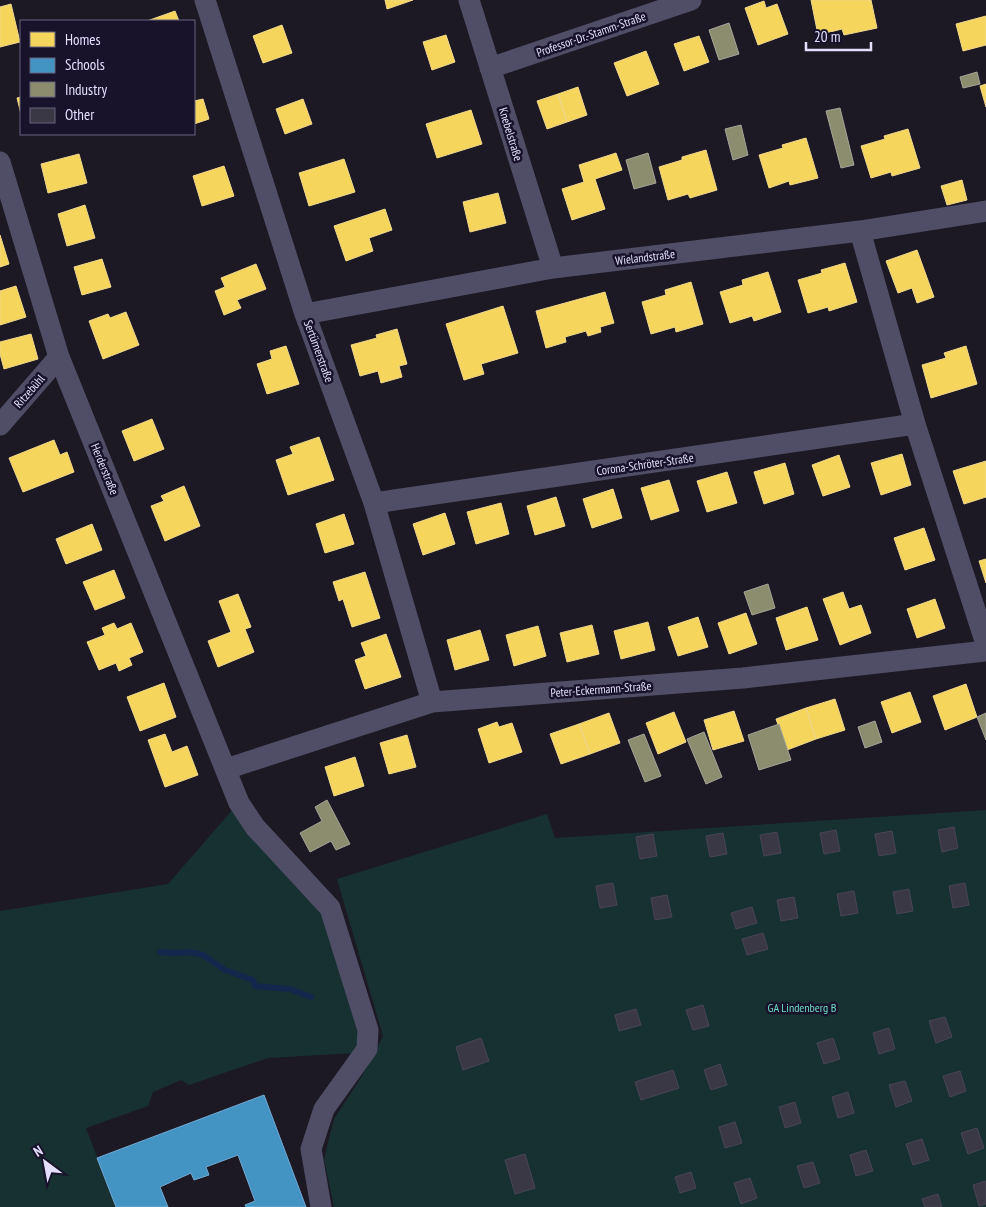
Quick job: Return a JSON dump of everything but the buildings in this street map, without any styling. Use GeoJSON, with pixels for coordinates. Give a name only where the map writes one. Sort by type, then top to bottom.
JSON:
{"type":"FeatureCollection","features":[{"type":"Feature","properties":{"kind":"street","name":"Sertürnerstraße"},"geometry":{"type":"LineString","coordinates":[[206,0],[305,314],[374,504],[432,702]]}},
{"type":"Feature","properties":{"kind":"street","name":"Knebelstraße"},"geometry":{"type":"LineString","coordinates":[[469,0],[553,268]]}},
{"type":"Feature","properties":{"kind":"street","name":"Professor-Dr.-Stamm-Straße"},"geometry":{"type":"LineString","coordinates":[[490,68],[691,0]]}},
{"type":"Feature","properties":{"kind":"street","name":"Herderstraße"},"geometry":{"type":"LineString","coordinates":[[0,162],[59,357],[239,803],[255,827],[330,908],[368,1030],[367,1049],[324,1109],[312,1148],[321,1207]]}},
{"type":"Feature","properties":{"kind":"street","name":"Wielandstraße"},"geometry":{"type":"LineString","coordinates":[[305,314],[553,268],[860,231],[986,211]]}},
{"type":"Feature","properties":{"kind":"street"},"geometry":{"type":"LineString","coordinates":[[860,231],[915,424],[986,644]]}},
{"type":"Feature","properties":{"kind":"street","name":"Ritzebühl"},"geometry":{"type":"LineString","coordinates":[[0,425],[59,357]]}},
{"type":"Feature","properties":{"kind":"street","name":"Corona-Schröter-Straße"},"geometry":{"type":"LineString","coordinates":[[374,504],[915,424]]}},
{"type":"Feature","properties":{"kind":"street","name":"Peter-Eckermann-Straße"},"geometry":{"type":"LineString","coordinates":[[226,769],[432,702],[743,678],[986,651]]}},
{"type":"Feature","properties":{"kind":"green space"},"geometry":{"type":"Polygon","coordinates":[[[235,807],[321,908],[341,969],[360,1042],[354,1053],[268,1058],[189,1085],[181,1080],[153,1092],[148,1106],[86,1128],[116,1207],[0,1207],[0,911],[168,884],[235,807]]]}},
{"type":"Feature","properties":{"kind":"green space","name":"GA Lindenberg B"},"geometry":{"type":"Polygon","coordinates":[[[986,810],[986,1207],[334,1207],[324,1159],[334,1119],[362,1076],[383,1036],[337,879],[547,814],[555,838],[986,810]]]}},
{"type":"Feature","properties":{"kind":"waterway"},"geometry":{"type":"LineString","coordinates":[[160,952],[189,952],[203,955],[225,970],[253,980],[255,986],[290,989],[311,997]]}}]}
